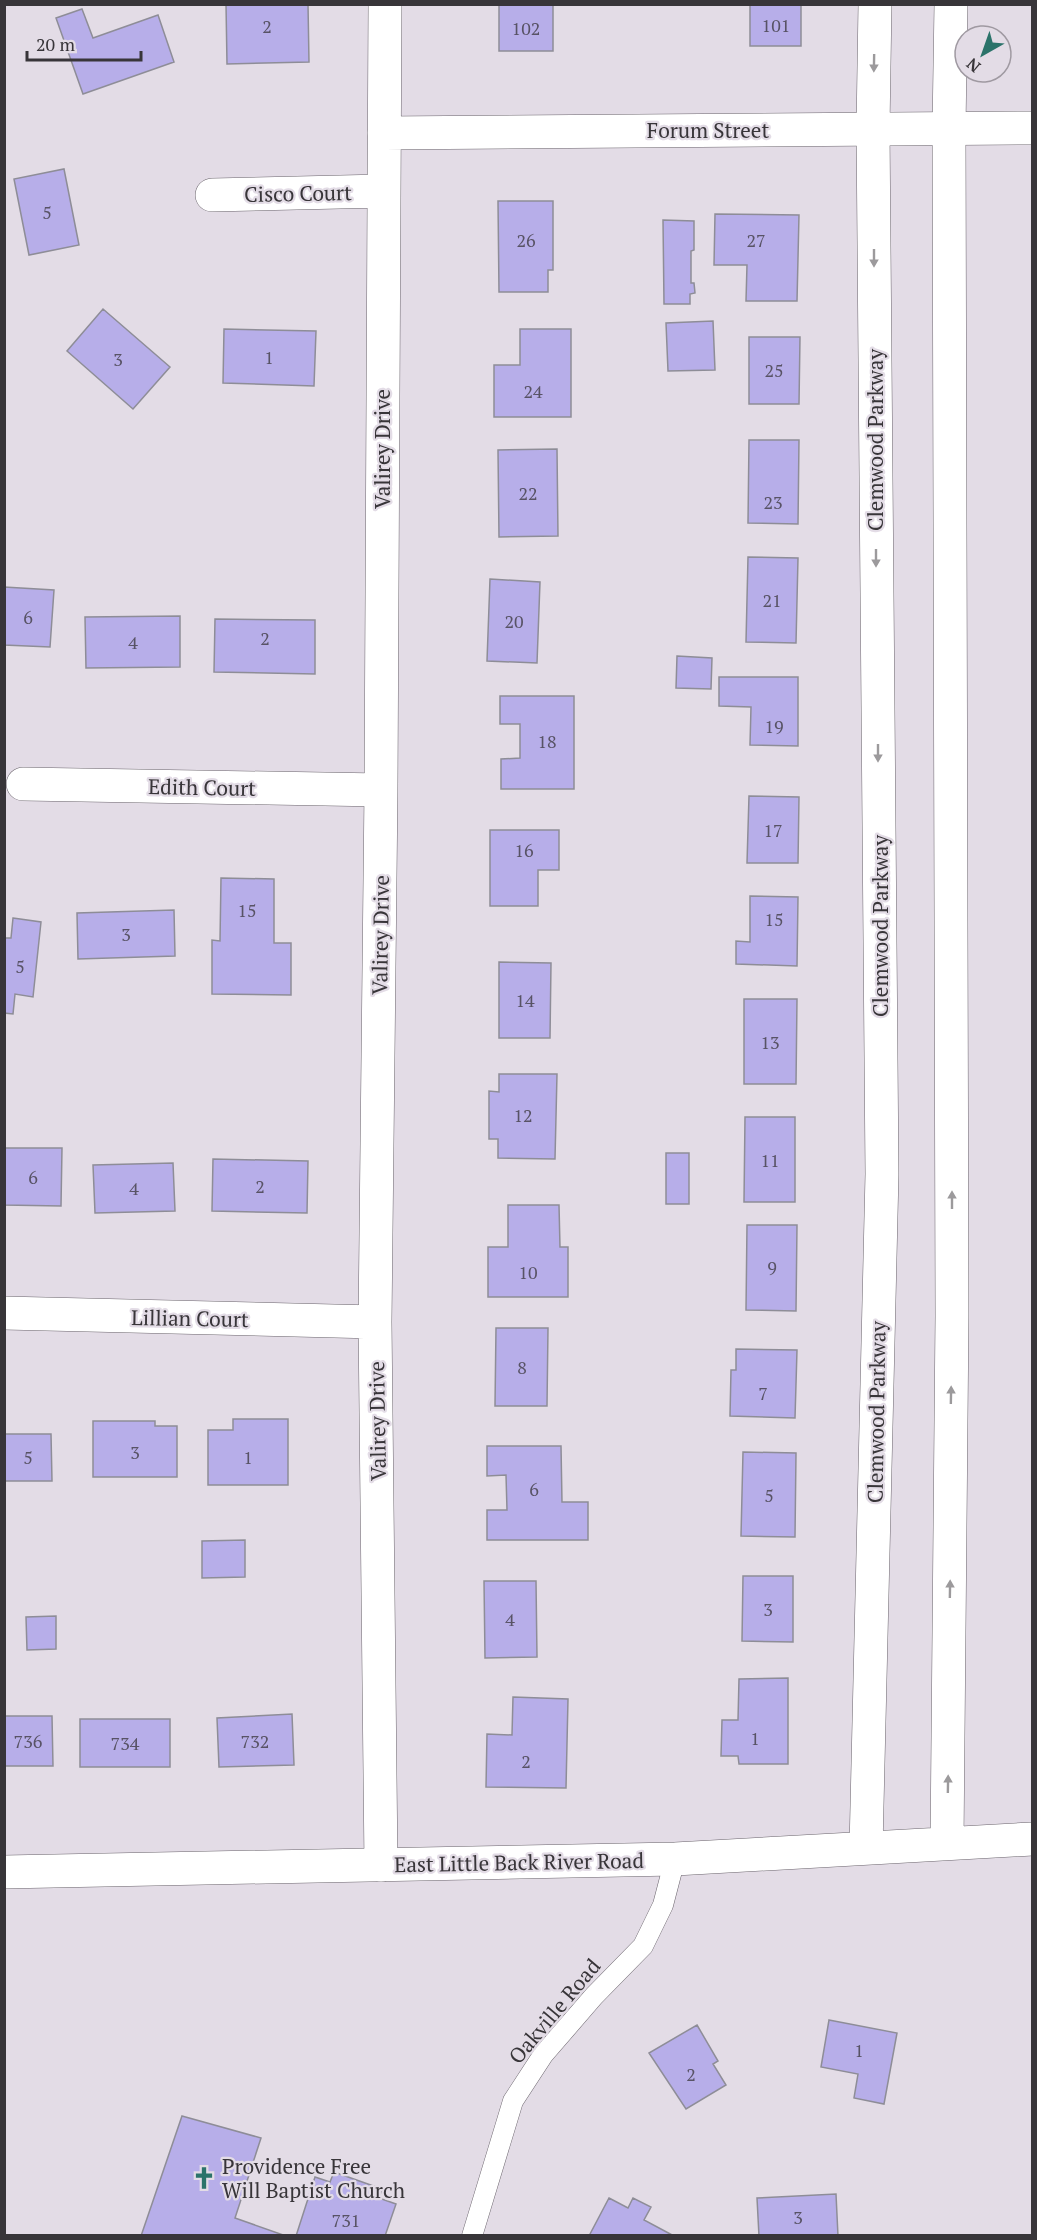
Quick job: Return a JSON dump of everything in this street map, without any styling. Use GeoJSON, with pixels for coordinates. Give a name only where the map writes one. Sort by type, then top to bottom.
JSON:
{"type":"FeatureCollection","features":[{"type":"Feature","properties":{"kind":"street","name":"Valirey Drive"},"geometry":{"type":"LineString","coordinates":[[381,1865],[375,1322],[381,790],[385,4]]}},
{"type":"Feature","properties":{"kind":"street","name":"Clemwood Parkway"},"geometry":{"type":"LineString","coordinates":[[866,1848],[882,1174],[873,128],[875,4]]}},
{"type":"Feature","properties":{"kind":"street"},"geometry":{"type":"LineString","coordinates":[[947,1843],[952,1316],[949,127],[951,4]]}},
{"type":"Feature","properties":{"kind":"street","name":"Forum Street"},"geometry":{"type":"LineString","coordinates":[[384,133],[1032,128]]}},
{"type":"Feature","properties":{"kind":"street","name":"Cisco Court"},"geometry":{"type":"LineString","coordinates":[[212,195],[383,191]]}},
{"type":"Feature","properties":{"kind":"street","name":"Edith Court"},"geometry":{"type":"LineString","coordinates":[[23,784],[381,790]]}},
{"type":"Feature","properties":{"kind":"street","name":"Lillian Court"},"geometry":{"type":"LineString","coordinates":[[4,1313],[375,1322]]}},
{"type":"Feature","properties":{"kind":"street","name":"East Little Back River Road"},"geometry":{"type":"LineString","coordinates":[[4,1872],[675,1859],[1032,1839]]}},
{"type":"Feature","properties":{"kind":"lane","name":"Oakville Road"},"geometry":{"type":"LineString","coordinates":[[472,2235],[513,2101],[543,2055],[594,1996],[643,1946],[663,1905],[675,1859]]}},
{"type":"Feature","properties":{"kind":"building"},"geometry":{"type":"Polygon","coordinates":[[[226,4],[308,4],[309,62],[227,64],[226,4]]]}},
{"type":"Feature","properties":{"kind":"building"},"geometry":{"type":"Polygon","coordinates":[[[499,4],[553,4],[553,51],[499,51],[499,4]]]}},
{"type":"Feature","properties":{"kind":"building"},"geometry":{"type":"Polygon","coordinates":[[[750,4],[801,4],[801,46],[750,46],[750,4]]]}},
{"type":"Feature","properties":{"kind":"building"},"geometry":{"type":"Polygon","coordinates":[[[82,9],[93,38],[158,15],[174,62],[83,94],[56,18],[82,9]]]}},
{"type":"Feature","properties":{"kind":"building"},"geometry":{"type":"Polygon","coordinates":[[[64,169],[79,245],[29,255],[14,179],[64,169]]]}},
{"type":"Feature","properties":{"kind":"building"},"geometry":{"type":"Polygon","coordinates":[[[498,201],[553,201],[553,270],[548,270],[548,292],[499,292],[498,201]]]}},
{"type":"Feature","properties":{"kind":"building"},"geometry":{"type":"Polygon","coordinates":[[[715,214],[799,215],[797,301],[746,301],[747,265],[714,265],[715,214]]]}},
{"type":"Feature","properties":{"kind":"building"},"geometry":{"type":"Polygon","coordinates":[[[663,220],[694,221],[691,283],[694,283],[695,293],[690,294],[690,304],[664,304],[663,220]]]}},
{"type":"Feature","properties":{"kind":"building"},"geometry":{"type":"Polygon","coordinates":[[[103,309],[170,367],[133,409],[67,351],[103,309]]]}},
{"type":"Feature","properties":{"kind":"building"},"geometry":{"type":"Polygon","coordinates":[[[713,321],[715,370],[668,371],[666,323],[713,321]]]}},
{"type":"Feature","properties":{"kind":"building"},"geometry":{"type":"Polygon","coordinates":[[[224,329],[316,331],[314,386],[223,383],[224,329]]]}},
{"type":"Feature","properties":{"kind":"building"},"geometry":{"type":"Polygon","coordinates":[[[520,329],[571,329],[571,417],[494,417],[494,365],[520,365],[520,329]]]}},
{"type":"Feature","properties":{"kind":"building"},"geometry":{"type":"Polygon","coordinates":[[[749,337],[800,337],[799,404],[749,404],[749,337]]]}},
{"type":"Feature","properties":{"kind":"building"},"geometry":{"type":"Polygon","coordinates":[[[749,440],[799,440],[798,524],[748,523],[749,440]]]}},
{"type":"Feature","properties":{"kind":"building"},"geometry":{"type":"Polygon","coordinates":[[[557,449],[558,536],[499,537],[498,450],[557,449]]]}},
{"type":"Feature","properties":{"kind":"building"},"geometry":{"type":"Polygon","coordinates":[[[748,557],[798,558],[796,643],[746,642],[748,557]]]}},
{"type":"Feature","properties":{"kind":"building"},"geometry":{"type":"Polygon","coordinates":[[[490,579],[540,582],[537,663],[487,661],[490,579]]]}},
{"type":"Feature","properties":{"kind":"building"},"geometry":{"type":"Polygon","coordinates":[[[4,587],[54,590],[50,647],[4,645],[4,587]]]}},
{"type":"Feature","properties":{"kind":"building"},"geometry":{"type":"Polygon","coordinates":[[[180,616],[180,667],[86,668],[85,617],[180,616]]]}},
{"type":"Feature","properties":{"kind":"building"},"geometry":{"type":"Polygon","coordinates":[[[215,619],[315,620],[315,674],[214,672],[215,619]]]}},
{"type":"Feature","properties":{"kind":"building"},"geometry":{"type":"Polygon","coordinates":[[[677,656],[712,658],[711,689],[676,688],[677,656]]]}},
{"type":"Feature","properties":{"kind":"building"},"geometry":{"type":"Polygon","coordinates":[[[719,677],[798,677],[798,746],[750,745],[751,707],[719,706],[719,677]]]}},
{"type":"Feature","properties":{"kind":"building"},"geometry":{"type":"Polygon","coordinates":[[[500,696],[574,696],[574,789],[501,789],[501,759],[520,758],[520,724],[500,724],[500,696]]]}},
{"type":"Feature","properties":{"kind":"building"},"geometry":{"type":"Polygon","coordinates":[[[749,796],[799,797],[798,863],[747,863],[749,796]]]}},
{"type":"Feature","properties":{"kind":"building"},"geometry":{"type":"Polygon","coordinates":[[[490,830],[559,830],[559,870],[538,870],[538,906],[490,906],[490,830]]]}},
{"type":"Feature","properties":{"kind":"building"},"geometry":{"type":"Polygon","coordinates":[[[221,878],[274,879],[274,943],[291,943],[291,995],[212,994],[212,940],[220,941],[221,878]]]}},
{"type":"Feature","properties":{"kind":"building"},"geometry":{"type":"Polygon","coordinates":[[[750,896],[798,897],[797,966],[736,964],[736,941],[750,942],[750,896]]]}},
{"type":"Feature","properties":{"kind":"building"},"geometry":{"type":"Polygon","coordinates":[[[174,910],[175,956],[78,959],[77,913],[174,910]]]}},
{"type":"Feature","properties":{"kind":"building"},"geometry":{"type":"Polygon","coordinates":[[[13,918],[41,922],[33,997],[15,994],[13,1014],[4,1013],[4,938],[11,938],[13,918]]]}},
{"type":"Feature","properties":{"kind":"building"},"geometry":{"type":"Polygon","coordinates":[[[499,962],[551,963],[550,1038],[499,1038],[499,962]]]}},
{"type":"Feature","properties":{"kind":"building"},"geometry":{"type":"Polygon","coordinates":[[[744,999],[797,999],[796,1084],[744,1084],[744,999]]]}},
{"type":"Feature","properties":{"kind":"building"},"geometry":{"type":"Polygon","coordinates":[[[499,1074],[557,1074],[555,1159],[498,1158],[498,1139],[489,1139],[489,1091],[499,1092],[499,1074]]]}},
{"type":"Feature","properties":{"kind":"building"},"geometry":{"type":"Polygon","coordinates":[[[745,1117],[795,1117],[795,1202],[744,1202],[745,1117]]]}},
{"type":"Feature","properties":{"kind":"building"},"geometry":{"type":"Polygon","coordinates":[[[4,1148],[62,1148],[61,1206],[4,1205],[4,1148]]]}},
{"type":"Feature","properties":{"kind":"building"},"geometry":{"type":"Polygon","coordinates":[[[666,1153],[689,1153],[689,1204],[666,1204],[666,1153]]]}},
{"type":"Feature","properties":{"kind":"building"},"geometry":{"type":"Polygon","coordinates":[[[213,1159],[308,1161],[307,1213],[212,1211],[213,1159]]]}},
{"type":"Feature","properties":{"kind":"building"},"geometry":{"type":"Polygon","coordinates":[[[173,1163],[175,1211],[95,1213],[93,1165],[173,1163]]]}},
{"type":"Feature","properties":{"kind":"building"},"geometry":{"type":"Polygon","coordinates":[[[508,1205],[559,1205],[560,1247],[568,1247],[568,1297],[488,1297],[488,1247],[508,1247],[508,1205]]]}},
{"type":"Feature","properties":{"kind":"building"},"geometry":{"type":"Polygon","coordinates":[[[747,1225],[797,1225],[796,1311],[746,1310],[747,1225]]]}},
{"type":"Feature","properties":{"kind":"building"},"geometry":{"type":"Polygon","coordinates":[[[496,1328],[548,1328],[547,1406],[495,1406],[496,1328]]]}},
{"type":"Feature","properties":{"kind":"building"},"geometry":{"type":"Polygon","coordinates":[[[736,1349],[797,1350],[795,1418],[730,1416],[731,1370],[736,1370],[736,1349]]]}},
{"type":"Feature","properties":{"kind":"building"},"geometry":{"type":"Polygon","coordinates":[[[233,1419],[288,1419],[288,1485],[208,1485],[208,1430],[233,1430],[233,1419]]]}},
{"type":"Feature","properties":{"kind":"building"},"geometry":{"type":"Polygon","coordinates":[[[93,1421],[155,1421],[155,1426],[177,1426],[177,1477],[93,1477],[93,1421]]]}},
{"type":"Feature","properties":{"kind":"building"},"geometry":{"type":"Polygon","coordinates":[[[4,1434],[51,1434],[52,1481],[4,1481],[4,1434]]]}},
{"type":"Feature","properties":{"kind":"building"},"geometry":{"type":"Polygon","coordinates":[[[487,1446],[561,1446],[562,1502],[588,1502],[588,1540],[487,1540],[487,1510],[507,1510],[506,1475],[487,1476],[487,1446]]]}},
{"type":"Feature","properties":{"kind":"building"},"geometry":{"type":"Polygon","coordinates":[[[743,1452],[796,1453],[795,1537],[741,1536],[743,1452]]]}},
{"type":"Feature","properties":{"kind":"building"},"geometry":{"type":"Polygon","coordinates":[[[245,1540],[245,1577],[202,1578],[202,1541],[245,1540]]]}},
{"type":"Feature","properties":{"kind":"building"},"geometry":{"type":"Polygon","coordinates":[[[743,1576],[793,1576],[793,1642],[742,1641],[743,1576]]]}},
{"type":"Feature","properties":{"kind":"building"},"geometry":{"type":"Polygon","coordinates":[[[484,1581],[536,1581],[537,1657],[485,1658],[484,1581]]]}},
{"type":"Feature","properties":{"kind":"building"},"geometry":{"type":"Polygon","coordinates":[[[56,1616],[56,1649],[27,1650],[26,1617],[56,1616]]]}},
{"type":"Feature","properties":{"kind":"building"},"geometry":{"type":"Polygon","coordinates":[[[788,1678],[788,1764],[739,1764],[738,1756],[721,1756],[722,1720],[738,1720],[739,1679],[788,1678]]]}},
{"type":"Feature","properties":{"kind":"building"},"geometry":{"type":"Polygon","coordinates":[[[513,1697],[568,1699],[566,1788],[486,1787],[487,1734],[512,1735],[513,1697]]]}},
{"type":"Feature","properties":{"kind":"building"},"geometry":{"type":"Polygon","coordinates":[[[292,1714],[294,1765],[219,1767],[217,1718],[292,1714]]]}},
{"type":"Feature","properties":{"kind":"building"},"geometry":{"type":"Polygon","coordinates":[[[4,1716],[52,1716],[53,1766],[4,1766],[4,1716]]]}},
{"type":"Feature","properties":{"kind":"building"},"geometry":{"type":"Polygon","coordinates":[[[80,1719],[170,1719],[170,1767],[80,1767],[80,1719]]]}},
{"type":"Feature","properties":{"kind":"building"},"geometry":{"type":"Polygon","coordinates":[[[829,2020],[897,2033],[884,2104],[854,2098],[858,2074],[821,2067],[829,2020]]]}},
{"type":"Feature","properties":{"kind":"building"},"geometry":{"type":"Polygon","coordinates":[[[697,2025],[718,2061],[713,2064],[726,2085],[686,2109],[649,2053],[697,2025]]]}},
{"type":"Feature","properties":{"kind":"building","name":"Providence Free Will Baptist Church"},"geometry":{"type":"Polygon","coordinates":[[[182,2116],[261,2138],[235,2218],[286,2236],[141,2236],[182,2116]]]}},
{"type":"Feature","properties":{"kind":"building","name":"Providence Free Will Baptist Church"},"geometry":{"type":"Polygon","coordinates":[[[334,2172],[382,2189],[379,2198],[396,2204],[385,2236],[296,2236],[315,2177],[330,2182],[334,2172]]]}},
{"type":"Feature","properties":{"kind":"building"},"geometry":{"type":"Polygon","coordinates":[[[836,2194],[838,2236],[759,2236],[757,2198],[836,2194]]]}},
{"type":"Feature","properties":{"kind":"building"},"geometry":{"type":"Polygon","coordinates":[[[609,2198],[628,2208],[633,2198],[651,2207],[644,2220],[674,2236],[589,2236],[609,2198]]]}},
{"type":"Feature","properties":{"kind":"place","name":"Providence Free Will Baptist Church"},"geometry":{"type":"Point","coordinates":[204,2178]}}]}
